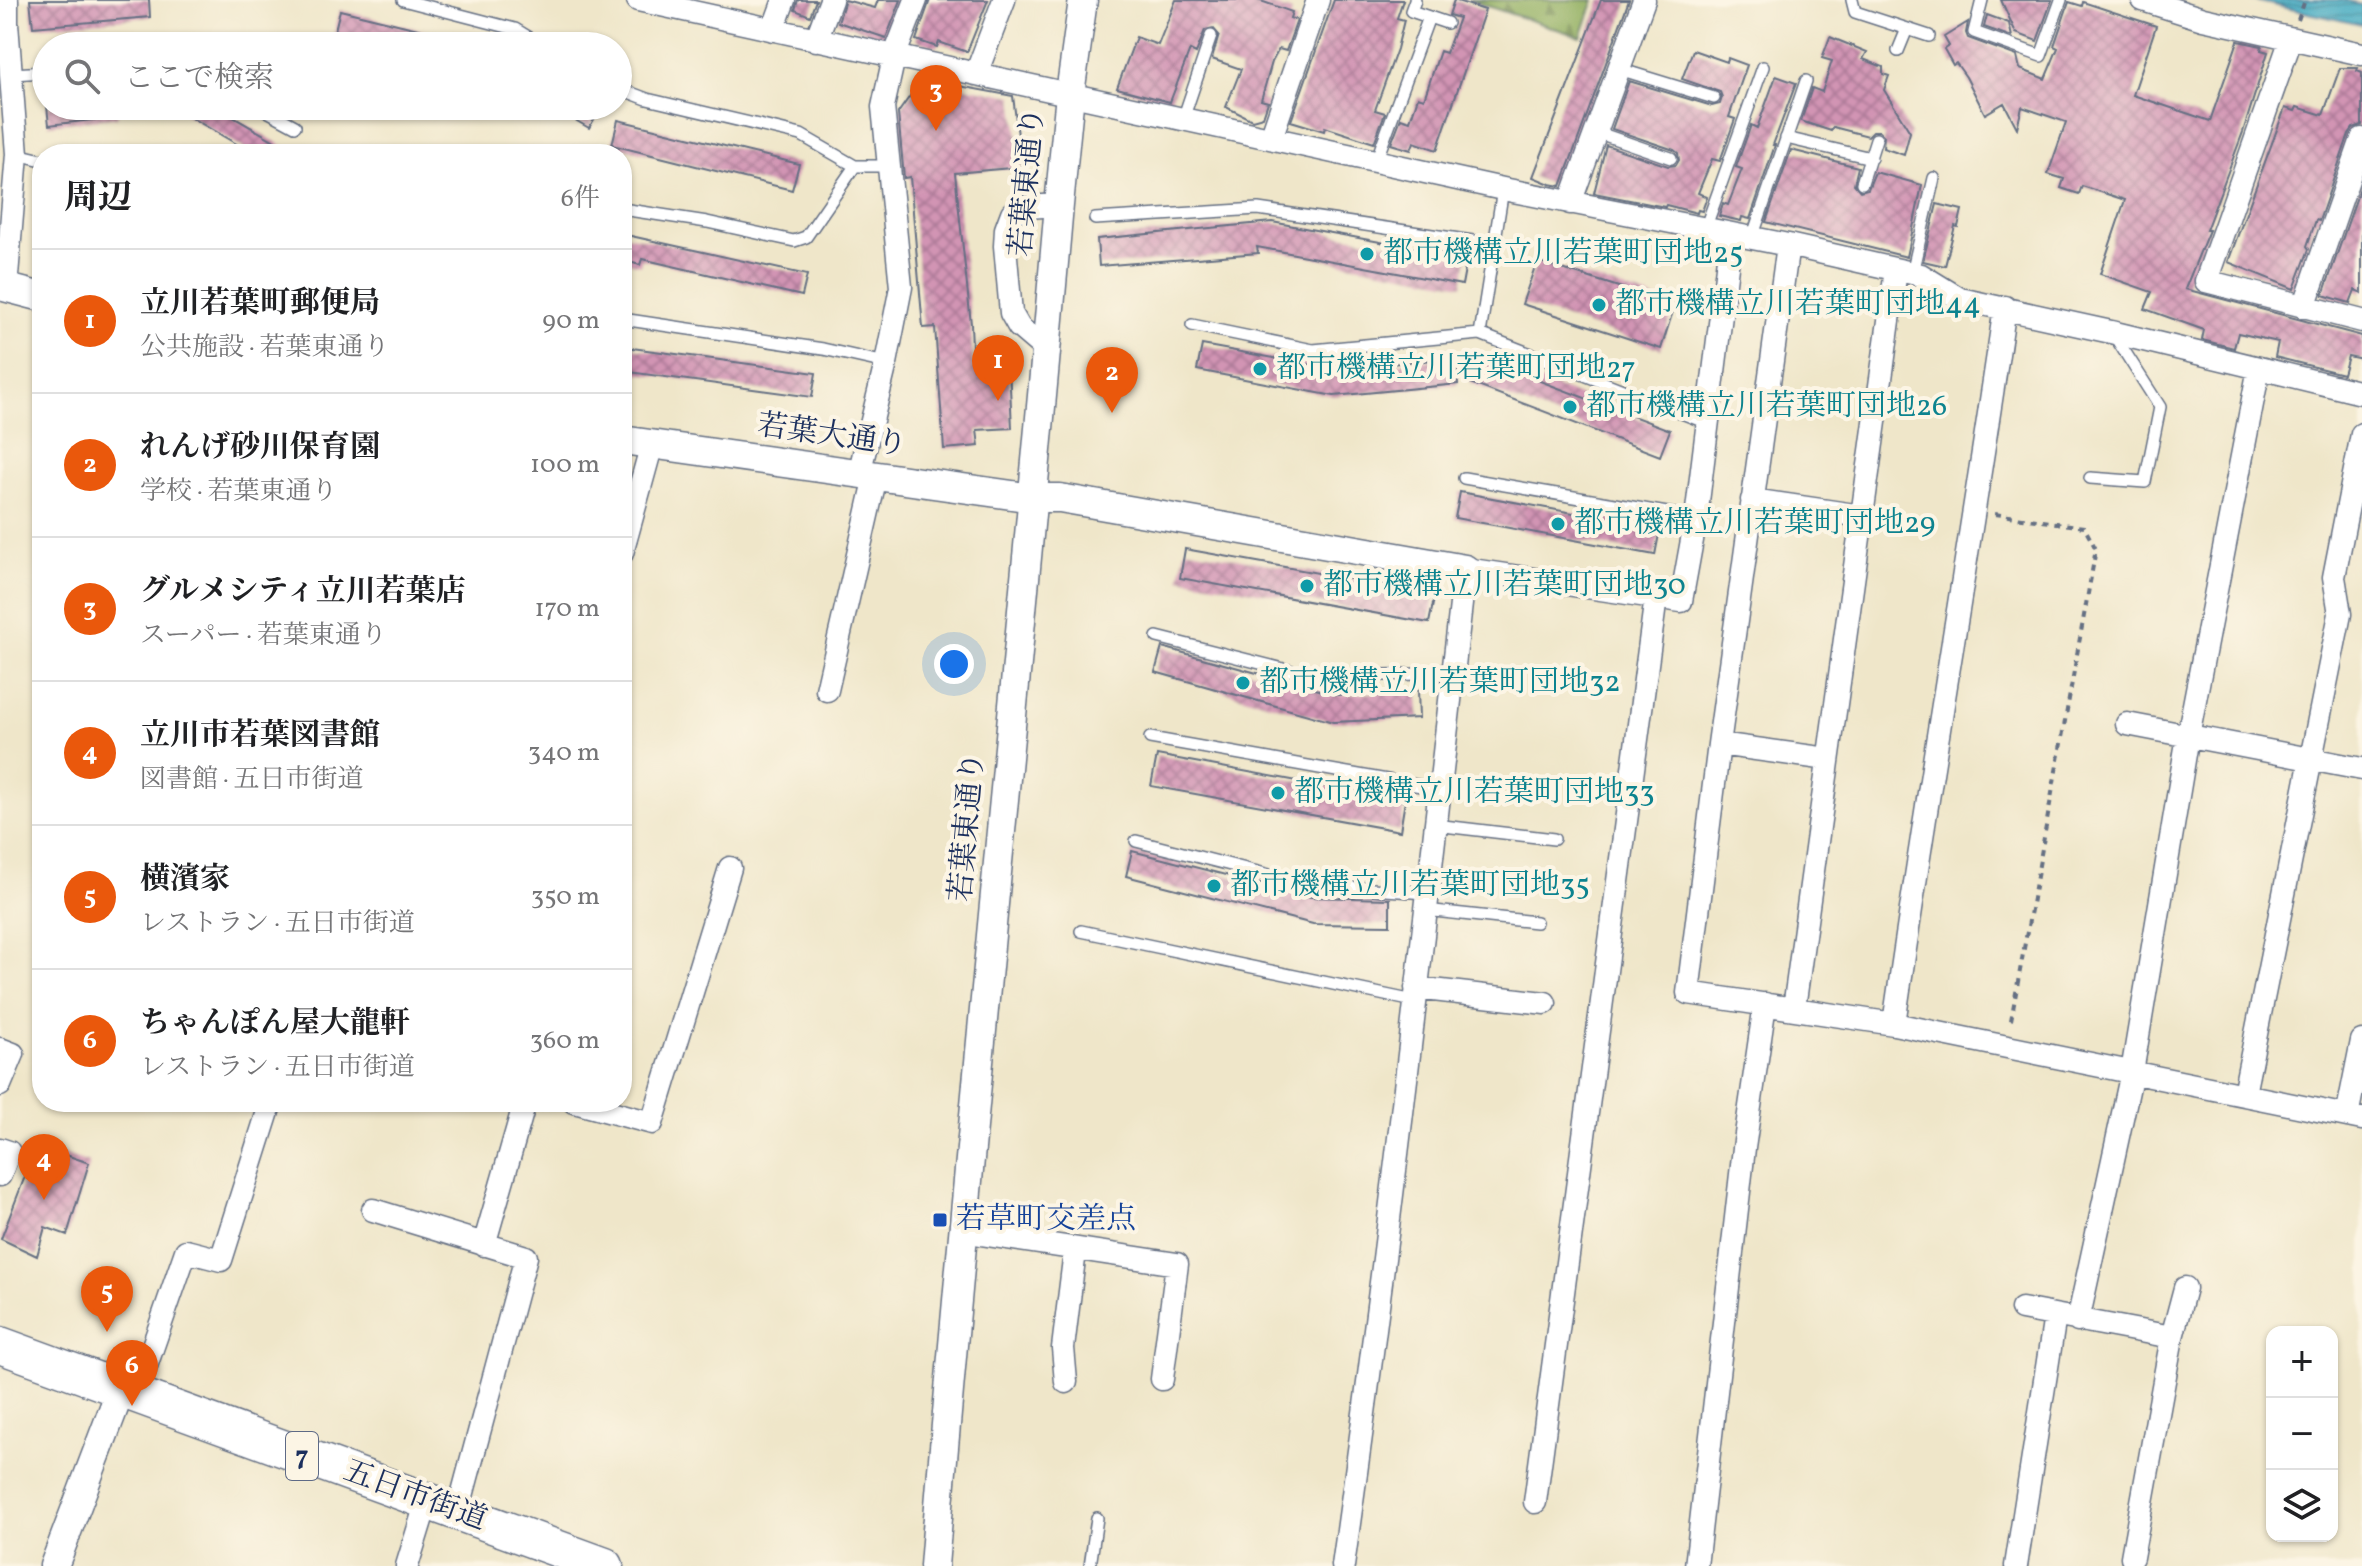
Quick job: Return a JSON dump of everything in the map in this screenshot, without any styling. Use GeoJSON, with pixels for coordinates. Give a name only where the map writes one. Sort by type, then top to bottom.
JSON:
{"type":"FeatureCollection","features":[{"type":"Feature","properties":{"kind":"main road","name":"五日市街道"},"geometry":{"type":"LineString","coordinates":[[0,1345],[605,1566]]}},
{"type":"Feature","properties":{"kind":"street"},"geometry":{"type":"LineString","coordinates":[[7,0],[3,23],[12,74],[6,98],[17,154],[3,287],[32,294]]}},
{"type":"Feature","properties":{"kind":"street"},"geometry":{"type":"LineString","coordinates":[[638,0],[1503,189],[1904,271],[1921,275],[1960,299],[2005,307],[2362,393]]}},
{"type":"Feature","properties":{"kind":"street"},"geometry":{"type":"LineString","coordinates":[[773,30],[784,0]]}},
{"type":"Feature","properties":{"kind":"street"},"geometry":{"type":"LineString","coordinates":[[816,40],[831,0]]}},
{"type":"Feature","properties":{"kind":"street"},"geometry":{"type":"LineString","coordinates":[[827,690],[901,287],[883,107],[894,57],[916,0]]}},
{"type":"Feature","properties":{"kind":"street"},"geometry":{"type":"LineString","coordinates":[[976,74],[1004,0]]}},
{"type":"Feature","properties":{"kind":"street","name":"若葉東通り"},"geometry":{"type":"LineString","coordinates":[[934,1566],[961,1231],[1070,94],[1083,0]]}},
{"type":"Feature","properties":{"kind":"street"},"geometry":{"type":"LineString","coordinates":[[1271,138],[1318,0]]}},
{"type":"Feature","properties":{"kind":"street"},"geometry":{"type":"LineString","coordinates":[[1570,203],[1644,0]]}},
{"type":"Feature","properties":{"kind":"street"},"geometry":{"type":"LineString","coordinates":[[2143,0],[2203,19],[2362,54]]}},
{"type":"Feature","properties":{"kind":"street"},"geometry":{"type":"LineString","coordinates":[[2291,39],[2206,281],[2362,321]]}},
{"type":"Feature","properties":{"kind":"street"},"geometry":{"type":"LineString","coordinates":[[2304,307],[2362,139]]}},
{"type":"Feature","properties":{"kind":"street"},"geometry":{"type":"LineString","coordinates":[[1046,350],[1019,327],[1011,313],[1006,229],[1012,213],[1027,207],[1059,205]]}},
{"type":"Feature","properties":{"kind":"street"},"geometry":{"type":"LineString","coordinates":[[1343,1566],[1413,1027],[1465,569],[1681,601],[1696,518],[1707,423],[1742,236]]}},
{"type":"Feature","properties":{"kind":"street"},"geometry":{"type":"LineString","coordinates":[[1788,245],[1688,993],[1894,1024],[2354,1117],[2362,1041]]}},
{"type":"Feature","properties":{"kind":"street"},"geometry":{"type":"LineString","coordinates":[[1794,1008],[1862,516],[1904,271]]}},
{"type":"Feature","properties":{"kind":"street"},"geometry":{"type":"LineString","coordinates":[[1894,1024],[1922,824],[1975,511],[2005,307]]}},
{"type":"Feature","properties":{"kind":"street"},"geometry":{"type":"LineString","coordinates":[[2078,1321],[2132,1072],[2188,736],[2259,368]]}},
{"type":"Feature","properties":{"kind":"street"},"geometry":{"type":"LineString","coordinates":[[2244,1094],[2340,614],[2334,577],[2362,434]]}},
{"type":"Feature","properties":{"kind":"street","name":"若葉大通り"},"geometry":{"type":"LineString","coordinates":[[632,441],[1033,498],[1060,498],[1465,569]]}},
{"type":"Feature","properties":{"kind":"street"},"geometry":{"type":"LineString","coordinates":[[632,517],[652,444]]}},
{"type":"Feature","properties":{"kind":"street"},"geometry":{"type":"LineString","coordinates":[[1752,500],[1862,516]]}},
{"type":"Feature","properties":{"kind":"street"},"geometry":{"type":"LineString","coordinates":[[1535,1502],[1656,597]]}},
{"type":"Feature","properties":{"kind":"street"},"geometry":{"type":"LineString","coordinates":[[2127,724],[2362,769]]}},
{"type":"Feature","properties":{"kind":"street"},"geometry":{"type":"LineString","coordinates":[[1719,744],[1828,759]]}},
{"type":"Feature","properties":{"kind":"street"},"geometry":{"type":"LineString","coordinates":[[611,1112],[652,1123],[730,868]]}},
{"type":"Feature","properties":{"kind":"street"},"geometry":{"type":"LineString","coordinates":[[1415,995],[1545,1003]]}},
{"type":"Feature","properties":{"kind":"street"},"geometry":{"type":"LineString","coordinates":[[1696,1566],[1744,1148],[1765,1004]]}},
{"type":"Feature","properties":{"kind":"street"},"geometry":{"type":"LineString","coordinates":[[0,1049],[13,1054],[0,1085]]}},
{"type":"Feature","properties":{"kind":"street"},"geometry":{"type":"LineString","coordinates":[[54,1566],[186,1251],[221,1260],[268,1112]]}},
{"type":"Feature","properties":{"kind":"street"},"geometry":{"type":"LineString","coordinates":[[484,1245],[522,1112]]}},
{"type":"Feature","properties":{"kind":"street"},"geometry":{"type":"LineString","coordinates":[[0,1149],[9,1152],[0,1175]]}},
{"type":"Feature","properties":{"kind":"street"},"geometry":{"type":"LineString","coordinates":[[373,1210],[526,1257],[442,1506],[407,1566]]}},
{"type":"Feature","properties":{"kind":"street"},"geometry":{"type":"LineString","coordinates":[[961,1231],[1075,1251],[1177,1264],[1162,1379]]}},
{"type":"Feature","properties":{"kind":"street"},"geometry":{"type":"LineString","coordinates":[[1066,1382],[1063,1348],[1075,1251]]}},
{"type":"Feature","properties":{"kind":"street"},"geometry":{"type":"LineString","coordinates":[[2132,1557],[2172,1337],[2185,1288]]}},
{"type":"Feature","properties":{"kind":"street"},"geometry":{"type":"LineString","coordinates":[[2022,1309],[2172,1337]]}},
{"type":"Feature","properties":{"kind":"street"},"geometry":{"type":"LineString","coordinates":[[2016,1566],[2055,1316]]}},
{"type":"Feature","properties":{"kind":"lane"},"geometry":{"type":"LineString","coordinates":[[403,0],[520,32]]}},
{"type":"Feature","properties":{"kind":"lane"},"geometry":{"type":"LineString","coordinates":[[1415,0],[1411,11],[1447,23]]}},
{"type":"Feature","properties":{"kind":"lane"},"geometry":{"type":"LineString","coordinates":[[1852,0],[1855,12],[1929,36]]}},
{"type":"Feature","properties":{"kind":"lane"},"geometry":{"type":"LineString","coordinates":[[1982,0],[1974,32],[2041,56],[2061,0]]}},
{"type":"Feature","properties":{"kind":"lane"},"geometry":{"type":"LineString","coordinates":[[1376,161],[1429,17]]}},
{"type":"Feature","properties":{"kind":"lane"},"geometry":{"type":"LineString","coordinates":[[1898,51],[1907,29]]}},
{"type":"Feature","properties":{"kind":"lane"},"geometry":{"type":"LineString","coordinates":[[1183,119],[1211,36]]}},
{"type":"Feature","properties":{"kind":"lane"},"geometry":{"type":"LineString","coordinates":[[1705,229],[1763,67]]}},
{"type":"Feature","properties":{"kind":"lane"},"geometry":{"type":"LineString","coordinates":[[1619,69],[1714,98]]}},
{"type":"Feature","properties":{"kind":"lane"},"geometry":{"type":"LineString","coordinates":[[12,74],[32,73]]}},
{"type":"Feature","properties":{"kind":"lane"},"geometry":{"type":"LineString","coordinates":[[1742,236],[1786,138],[1806,81]]}},
{"type":"Feature","properties":{"kind":"lane"},"geometry":{"type":"LineString","coordinates":[[632,93],[801,135],[855,166],[888,166]]}},
{"type":"Feature","properties":{"kind":"lane"},"geometry":{"type":"LineString","coordinates":[[284,120],[295,126]]}},
{"type":"Feature","properties":{"kind":"lane"},"geometry":{"type":"LineString","coordinates":[[1596,132],[1671,158]]}},
{"type":"Feature","properties":{"kind":"lane"},"geometry":{"type":"LineString","coordinates":[[1786,138],[1871,158]]}},
{"type":"Feature","properties":{"kind":"lane"},"geometry":{"type":"LineString","coordinates":[[1862,183],[1876,139]]}},
{"type":"Feature","properties":{"kind":"lane"},"geometry":{"type":"LineString","coordinates":[[17,154],[32,158]]}},
{"type":"Feature","properties":{"kind":"lane"},"geometry":{"type":"LineString","coordinates":[[632,211],[707,222],[794,241],[806,237],[855,166]]}},
{"type":"Feature","properties":{"kind":"lane"},"geometry":{"type":"LineString","coordinates":[[1904,271],[1934,178]]}},
{"type":"Feature","properties":{"kind":"lane"},"geometry":{"type":"LineString","coordinates":[[1480,334],[1503,189]]}},
{"type":"Feature","properties":{"kind":"lane"},"geometry":{"type":"LineString","coordinates":[[1095,219],[1258,209],[1493,244]]}},
{"type":"Feature","properties":{"kind":"lane"},"geometry":{"type":"LineString","coordinates":[[632,320],[823,349],[886,363]]}},
{"type":"Feature","properties":{"kind":"lane"},"geometry":{"type":"LineString","coordinates":[[1192,325],[1313,350],[1480,334],[1707,423]]}},
{"type":"Feature","properties":{"kind":"lane"},"geometry":{"type":"LineString","coordinates":[[2090,478],[2145,482],[2160,407],[2111,332]]}},
{"type":"Feature","properties":{"kind":"lane"},"geometry":{"type":"LineString","coordinates":[[1464,478],[1696,518]]}},
{"type":"Feature","properties":{"kind":"lane"},"geometry":{"type":"LineString","coordinates":[[1157,637],[1315,677],[1453,673]]}},
{"type":"Feature","properties":{"kind":"lane"},"geometry":{"type":"LineString","coordinates":[[1150,738],[1438,789]]}},
{"type":"Feature","properties":{"kind":"lane"},"geometry":{"type":"LineString","coordinates":[[1434,825],[1554,839]]}},
{"type":"Feature","properties":{"kind":"lane"},"geometry":{"type":"LineString","coordinates":[[1136,841],[1305,884],[1425,901],[1536,922]]}},
{"type":"Feature","properties":{"kind":"lane"},"geometry":{"type":"LineString","coordinates":[[1081,931],[1415,995]]}},
{"type":"Feature","properties":{"kind":"lane"},"geometry":{"type":"LineString","coordinates":[[1090,1566],[1097,1518]]}},
{"type":"Feature","properties":{"kind":"path"},"geometry":{"type":"LineString","coordinates":[[2300,16],[2305,0]]}},
{"type":"Feature","properties":{"kind":"path"},"geometry":{"type":"LineString","coordinates":[[1975,511],[2084,527],[2096,549],[2007,1040]]}},
{"type":"Feature","properties":{"kind":"green space"},"geometry":{"type":"Polygon","coordinates":[[[1469,0],[1594,0],[1581,37],[1469,0]]]}},
{"type":"Feature","properties":{"kind":"water"},"geometry":{"type":"Polygon","coordinates":[[[2251,0],[2341,0],[2362,5],[2362,25],[2251,0]]]}},
{"type":"Feature","properties":{"kind":"building"},"geometry":{"type":"Polygon","coordinates":[[[30,0],[149,0],[150,17],[33,27],[30,0]]]}},
{"type":"Feature","properties":{"kind":"building"},"geometry":{"type":"Polygon","coordinates":[[[798,0],[816,0],[810,16],[795,10],[798,0]]]}},
{"type":"Feature","properties":{"kind":"building"},"geometry":{"type":"Polygon","coordinates":[[[845,0],[875,8],[878,0],[901,0],[886,38],[838,22],[845,0]]]}},
{"type":"Feature","properties":{"kind":"building"},"geometry":{"type":"Polygon","coordinates":[[[930,0],[988,0],[967,52],[939,42],[937,47],[916,40],[930,0]]]}},
{"type":"Feature","properties":{"kind":"building"},"geometry":{"type":"Polygon","coordinates":[[[1176,0],[1258,0],[1292,12],[1290,18],[1297,20],[1286,51],[1279,49],[1272,62],[1261,100],[1268,102],[1263,117],[1252,120],[1226,107],[1241,69],[1212,59],[1219,35],[1213,28],[1205,30],[1196,53],[1190,50],[1170,102],[1117,88],[1136,37],[1158,45],[1176,0]]]}},
{"type":"Feature","properties":{"kind":"building"},"geometry":{"type":"Polygon","coordinates":[[[1334,0],[1403,0],[1397,18],[1404,20],[1397,49],[1375,110],[1385,113],[1374,143],[1325,127],[1324,131],[1291,121],[1334,0]]]}},
{"type":"Feature","properties":{"kind":"building"},"geometry":{"type":"Polygon","coordinates":[[[1454,0],[1485,10],[1437,150],[1414,142],[1411,150],[1391,144],[1401,118],[1410,121],[1418,97],[1424,99],[1440,51],[1446,53],[1459,18],[1449,15],[1454,0]]]}},
{"type":"Feature","properties":{"kind":"building"},"geometry":{"type":"Polygon","coordinates":[[[1601,0],[1629,0],[1561,186],[1550,184],[1533,177],[1601,0]]]}},
{"type":"Feature","properties":{"kind":"building"},"geometry":{"type":"Polygon","coordinates":[[[2001,0],[2052,0],[2037,41],[2016,33],[2001,0]]]}},
{"type":"Feature","properties":{"kind":"building"},"geometry":{"type":"Polygon","coordinates":[[[2069,2],[2082,6],[2083,2],[2156,26],[2133,95],[2210,121],[2238,41],[2262,46],[2261,50],[2268,52],[2243,132],[2206,230],[2209,230],[2185,289],[2362,336],[2362,359],[2348,356],[2343,374],[2275,357],[2278,342],[2238,333],[2234,348],[2202,340],[2204,330],[2145,309],[2152,292],[2100,274],[2125,200],[2082,186],[2079,194],[2061,188],[2064,179],[2048,174],[2066,122],[2022,107],[2017,128],[2004,103],[1985,114],[1966,77],[1956,63],[1953,65],[1944,49],[1949,46],[1944,37],[1968,22],[1968,38],[2017,56],[2020,69],[2045,79],[2058,48],[2054,46],[2069,2]]]}},
{"type":"Feature","properties":{"kind":"building"},"geometry":{"type":"Polygon","coordinates":[[[340,10],[430,32],[334,32],[340,10]]]}},
{"type":"Feature","properties":{"kind":"building"},"geometry":{"type":"Polygon","coordinates":[[[1987,15],[2009,23],[2012,37],[1984,27],[1987,15]]]}},
{"type":"Feature","properties":{"kind":"building"},"geometry":{"type":"Polygon","coordinates":[[[1830,37],[1867,52],[1863,59],[1883,67],[1883,74],[1889,76],[1884,90],[1910,132],[1904,155],[1883,148],[1884,136],[1879,131],[1873,131],[1868,136],[1833,127],[1831,131],[1801,121],[1812,88],[1822,92],[1832,61],[1822,58],[1830,37]]]}},
{"type":"Feature","properties":{"kind":"building"},"geometry":{"type":"Polygon","coordinates":[[[1693,50],[1727,62],[1728,58],[1747,65],[1729,117],[1735,119],[1720,161],[1712,159],[1698,193],[1707,197],[1702,211],[1698,210],[1697,213],[1594,193],[1606,145],[1668,166],[1676,165],[1679,160],[1674,150],[1612,129],[1629,81],[1712,106],[1720,104],[1720,92],[1682,79],[1693,50]]]}},
{"type":"Feature","properties":{"kind":"building"},"geometry":{"type":"Polygon","coordinates":[[[2340,68],[2358,68],[2357,71],[2362,73],[2362,125],[2353,128],[2349,134],[2294,289],[2228,262],[2285,108],[2295,111],[2297,107],[2323,115],[2340,68]]]}},
{"type":"Feature","properties":{"kind":"building"},"geometry":{"type":"Polygon","coordinates":[[[1776,76],[1796,83],[1750,219],[1742,217],[1741,221],[1719,216],[1723,203],[1728,205],[1742,169],[1736,167],[1751,125],[1757,128],[1776,76]]]}},
{"type":"Feature","properties":{"kind":"building"},"geometry":{"type":"Polygon","coordinates":[[[922,79],[1013,96],[1022,167],[955,173],[973,369],[1009,367],[1012,428],[977,430],[979,446],[944,449],[935,327],[923,328],[910,177],[904,178],[898,113],[922,79]]]}},
{"type":"Feature","properties":{"kind":"building"},"geometry":{"type":"Polygon","coordinates":[[[48,120],[92,120],[49,125],[48,120]]]}},
{"type":"Feature","properties":{"kind":"building"},"geometry":{"type":"Polygon","coordinates":[[[195,120],[238,120],[280,144],[237,144],[195,120]]]}},
{"type":"Feature","properties":{"kind":"building"},"geometry":{"type":"Polygon","coordinates":[[[575,120],[594,120],[589,128],[575,120]]]}},
{"type":"Feature","properties":{"kind":"building"},"geometry":{"type":"Polygon","coordinates":[[[618,120],[799,164],[792,190],[632,150],[632,144],[612,144],[618,120]]]}},
{"type":"Feature","properties":{"kind":"building"},"geometry":{"type":"Polygon","coordinates":[[[1791,150],[1858,167],[1854,184],[1860,191],[1868,189],[1875,172],[1922,185],[1907,257],[1766,222],[1791,150]]]}},
{"type":"Feature","properties":{"kind":"building"},"geometry":{"type":"Polygon","coordinates":[[[2362,182],[2362,293],[2355,290],[2350,303],[2323,295],[2362,182]]]}},
{"type":"Feature","properties":{"kind":"building"},"geometry":{"type":"Polygon","coordinates":[[[1937,204],[1962,210],[1945,266],[1923,261],[1937,204]]]}},
{"type":"Feature","properties":{"kind":"building"},"geometry":{"type":"Polygon","coordinates":[[[1272,222],[1467,258],[1462,285],[1257,247],[1258,253],[1099,266],[1097,239],[1272,222]]]}},
{"type":"Feature","properties":{"kind":"building"},"geometry":{"type":"Polygon","coordinates":[[[632,236],[807,275],[802,296],[642,259],[640,265],[632,263],[632,236]]]}},
{"type":"Feature","properties":{"kind":"building","name":"都市機構立川若葉町団地44"},"geometry":{"type":"Polygon","coordinates":[[[1537,261],[1675,305],[1661,349],[1522,304],[1537,261]]]}},
{"type":"Feature","properties":{"kind":"building"},"geometry":{"type":"Polygon","coordinates":[[[1202,345],[1335,369],[1455,358],[1458,384],[1334,396],[1197,370],[1202,345]]]}},
{"type":"Feature","properties":{"kind":"building"},"geometry":{"type":"Polygon","coordinates":[[[632,348],[816,373],[812,397],[632,372],[632,348]]]}},
{"type":"Feature","properties":{"kind":"building","name":"都市機構立川若葉町団地26"},"geometry":{"type":"Polygon","coordinates":[[[1479,358],[1670,430],[1660,456],[1470,383],[1479,358]]]}},
{"type":"Feature","properties":{"kind":"building","name":"都市機構立川若葉町団地29"},"geometry":{"type":"Polygon","coordinates":[[[1460,492],[1660,529],[1655,555],[1455,518],[1460,492]]]}},
{"type":"Feature","properties":{"kind":"building","name":"都市機構立川若葉町団地30"},"geometry":{"type":"Polygon","coordinates":[[[1185,549],[1435,594],[1429,623],[1180,578],[1185,549]]]}},
{"type":"Feature","properties":{"kind":"building","name":"都市機構立川若葉町団地32"},"geometry":{"type":"Polygon","coordinates":[[[1162,647],[1337,695],[1418,690],[1419,718],[1333,722],[1155,672],[1162,647]]]}},
{"type":"Feature","properties":{"kind":"building","name":"都市機構立川若葉町団地33"},"geometry":{"type":"Polygon","coordinates":[[[1157,755],[1405,801],[1400,831],[1151,786],[1157,755]]]}},
{"type":"Feature","properties":{"kind":"building","name":"都市機構立川若葉町団地35"},"geometry":{"type":"Polygon","coordinates":[[[1132,851],[1311,897],[1390,899],[1390,925],[1313,924],[1126,876],[1132,851]]]}},
{"type":"Feature","properties":{"kind":"building"},"geometry":{"type":"Polygon","coordinates":[[[37,1145],[89,1163],[67,1235],[45,1227],[37,1256],[1,1239],[37,1145]]]}},
{"type":"Feature","properties":{"kind":"place","name":"グルメシティ立川若葉店"},"geometry":{"type":"Point","coordinates":[936,131]}},
{"type":"Feature","properties":{"kind":"place","name":"都市機構立川若葉町団地25"},"geometry":{"type":"Point","coordinates":[1367,254]}},
{"type":"Feature","properties":{"kind":"place","name":"都市機構立川若葉町団地44"},"geometry":{"type":"Point","coordinates":[1599,305]}},
{"type":"Feature","properties":{"kind":"place","name":"都市機構立川若葉町団地27"},"geometry":{"type":"Point","coordinates":[1260,369]}},
{"type":"Feature","properties":{"kind":"place","name":"立川若葉町郵便局"},"geometry":{"type":"Point","coordinates":[998,401]}},
{"type":"Feature","properties":{"kind":"place","name":"都市機構立川若葉町団地26"},"geometry":{"type":"Point","coordinates":[1570,407]}},
{"type":"Feature","properties":{"kind":"place","name":"れんげ砂川保育園"},"geometry":{"type":"Point","coordinates":[1112,413]}},
{"type":"Feature","properties":{"kind":"place","name":"都市機構立川若葉町団地29"},"geometry":{"type":"Point","coordinates":[1558,524]}},
{"type":"Feature","properties":{"kind":"place","name":"都市機構立川若葉町団地30"},"geometry":{"type":"Point","coordinates":[1307,586]}},
{"type":"Feature","properties":{"kind":"place","name":"都市機構立川若葉町団地32"},"geometry":{"type":"Point","coordinates":[1243,683]}},
{"type":"Feature","properties":{"kind":"place","name":"都市機構立川若葉町団地33"},"geometry":{"type":"Point","coordinates":[1278,793]}},
{"type":"Feature","properties":{"kind":"place","name":"都市機構立川若葉町団地35"},"geometry":{"type":"Point","coordinates":[1214,886]}},
{"type":"Feature","properties":{"kind":"place","name":"立川市若葉図書館"},"geometry":{"type":"Point","coordinates":[44,1200]}},
{"type":"Feature","properties":{"kind":"place","name":"若草町交差点"},"geometry":{"type":"Point","coordinates":[940,1220]}},
{"type":"Feature","properties":{"kind":"place","name":"横濱家"},"geometry":{"type":"Point","coordinates":[107,1332]}},
{"type":"Feature","properties":{"kind":"place","name":"ちゃんぽん屋大龍軒"},"geometry":{"type":"Point","coordinates":[132,1406]}}]}
